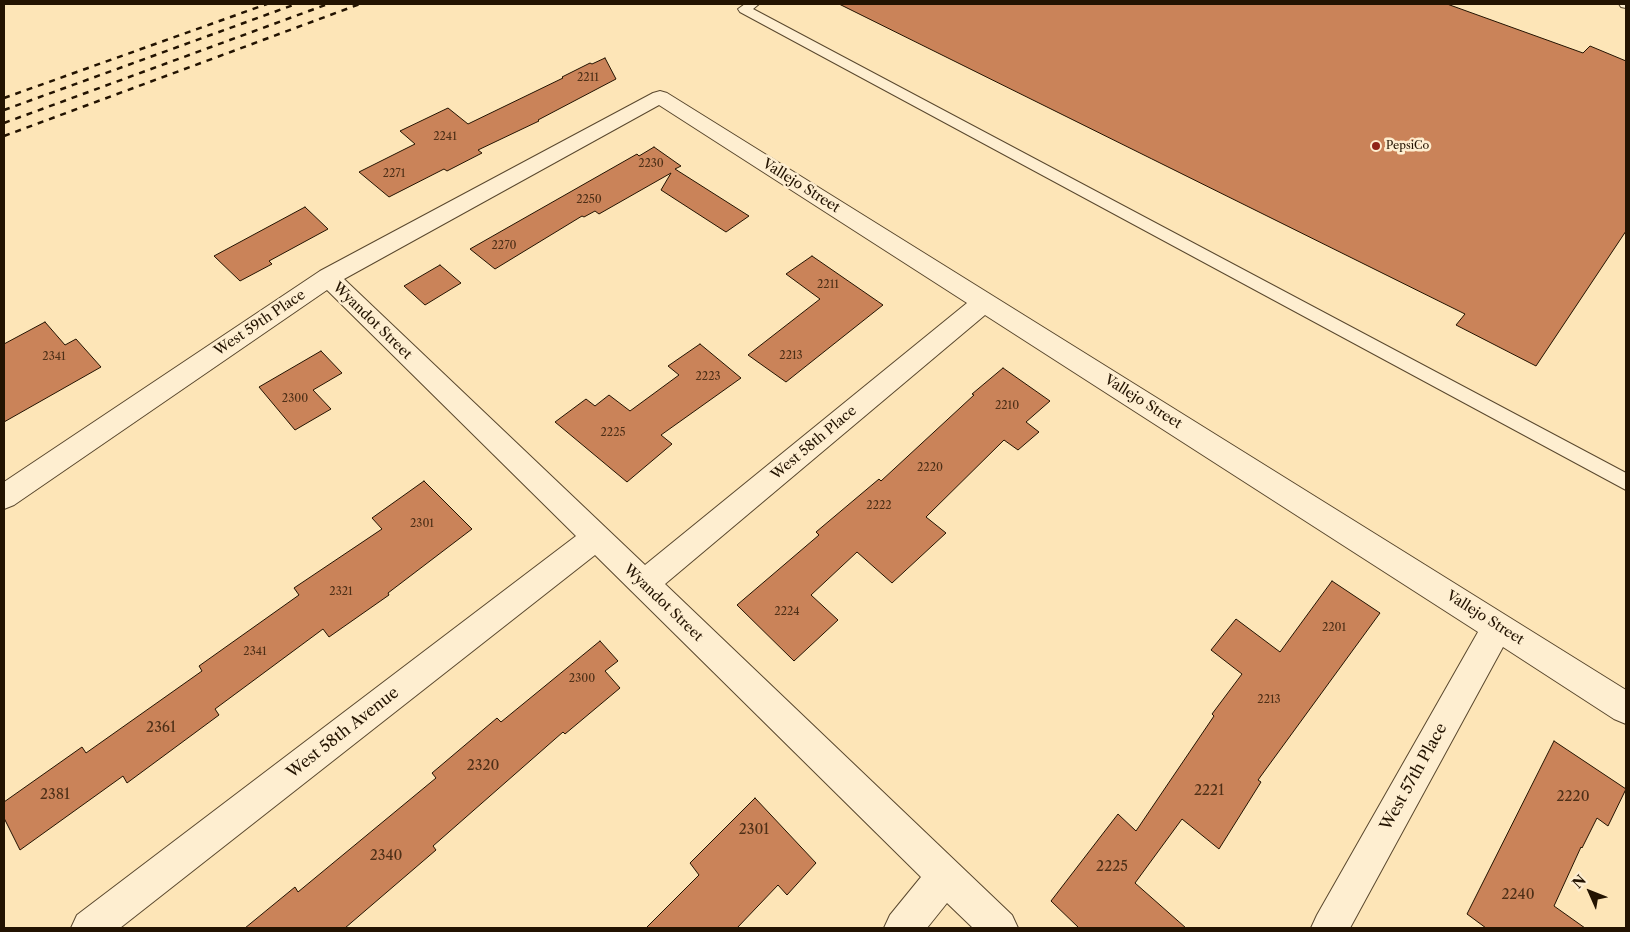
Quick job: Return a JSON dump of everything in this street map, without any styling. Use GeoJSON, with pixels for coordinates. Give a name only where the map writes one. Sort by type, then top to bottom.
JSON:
{"type":"FeatureCollection","features":[{"type":"Feature","properties":{"kind":"street","name":"West 59th Place"},"geometry":{"type":"LineString","coordinates":[[4,497],[328,277],[660,97]]}},
{"type":"Feature","properties":{"kind":"street","name":"Vallejo Street"},"geometry":{"type":"LineString","coordinates":[[660,97],[1626,708]]}},
{"type":"Feature","properties":{"kind":"street","name":"Wyandot Street"},"geometry":{"type":"LineString","coordinates":[[328,277],[998,928]]}},
{"type":"Feature","properties":{"kind":"street","name":"West 58th Place"},"geometry":{"type":"LineString","coordinates":[[643,584],[985,302]]}},
{"type":"Feature","properties":{"kind":"street","name":"West 58th Avenue"},"geometry":{"type":"LineString","coordinates":[[90,928],[596,538]]}},
{"type":"Feature","properties":{"kind":"street","name":"West 57th Place"},"geometry":{"type":"LineString","coordinates":[[1330,928],[1498,626]]}},
{"type":"Feature","properties":{"kind":"street"},"geometry":{"type":"LineString","coordinates":[[903,928],[945,876]]}},
{"type":"Feature","properties":{"kind":"lane"},"geometry":{"type":"LineString","coordinates":[[753,4],[744,9],[1626,482]]}},
{"type":"Feature","properties":{"kind":"building","name":"PepsiCo"},"geometry":{"type":"Polygon","coordinates":[[[839,4],[1447,4],[1583,53],[1590,46],[1626,61],[1626,231],[1536,366],[1456,325],[1465,314],[839,4]]]}},
{"type":"Feature","properties":{"kind":"building"},"geometry":{"type":"Polygon","coordinates":[[[605,58],[616,79],[539,121],[478,150],[482,153],[447,171],[444,169],[389,197],[359,172],[415,144],[400,131],[448,108],[468,124],[590,63],[592,64],[605,58]]]}},
{"type":"Feature","properties":{"kind":"building"},"geometry":{"type":"Polygon","coordinates":[[[654,147],[681,166],[675,169],[749,216],[726,232],[661,190],[671,173],[599,214],[595,211],[584,217],[582,216],[495,269],[470,249],[637,154],[639,156],[654,147]]]}},
{"type":"Feature","properties":{"kind":"building"},"geometry":{"type":"Polygon","coordinates":[[[305,207],[328,229],[269,261],[272,264],[240,281],[214,256],[305,207]]]}},
{"type":"Feature","properties":{"kind":"building"},"geometry":{"type":"Polygon","coordinates":[[[812,256],[883,305],[786,382],[748,355],[820,299],[786,274],[812,256]]]}},
{"type":"Feature","properties":{"kind":"building"},"geometry":{"type":"Polygon","coordinates":[[[440,265],[461,283],[425,305],[404,286],[440,265]]]}},
{"type":"Feature","properties":{"kind":"building"},"geometry":{"type":"Polygon","coordinates":[[[45,322],[65,345],[76,339],[101,367],[4,422],[4,344],[45,322]]]}},
{"type":"Feature","properties":{"kind":"building"},"geometry":{"type":"Polygon","coordinates":[[[700,344],[741,378],[661,435],[672,444],[627,482],[555,422],[586,399],[595,406],[609,395],[630,411],[679,375],[668,366],[700,344]]]}},
{"type":"Feature","properties":{"kind":"building"},"geometry":{"type":"Polygon","coordinates":[[[321,351],[342,373],[313,390],[331,409],[295,430],[259,387],[321,351]]]}},
{"type":"Feature","properties":{"kind":"building"},"geometry":{"type":"Polygon","coordinates":[[[1003,368],[1050,401],[1026,422],[1039,432],[1018,450],[1004,440],[926,517],[946,533],[892,583],[857,552],[811,595],[838,620],[794,661],[737,605],[819,535],[816,532],[879,479],[881,481],[974,395],[972,394],[1003,368]]]}},
{"type":"Feature","properties":{"kind":"building"},"geometry":{"type":"Polygon","coordinates":[[[424,481],[472,529],[388,593],[389,595],[329,637],[323,629],[215,709],[219,715],[127,783],[123,776],[20,850],[4,818],[4,802],[82,747],[86,753],[202,671],[199,666],[299,595],[294,588],[382,529],[372,518],[424,481]]]}},
{"type":"Feature","properties":{"kind":"building"},"geometry":{"type":"Polygon","coordinates":[[[1332,581],[1380,613],[1258,780],[1261,782],[1219,849],[1182,819],[1135,883],[1186,928],[1079,928],[1051,901],[1118,814],[1136,831],[1214,716],[1212,714],[1242,674],[1211,650],[1236,619],[1280,652],[1332,581]]]}},
{"type":"Feature","properties":{"kind":"building"},"geometry":{"type":"Polygon","coordinates":[[[600,641],[618,661],[605,671],[620,688],[565,734],[563,732],[433,846],[436,850],[345,928],[245,928],[295,887],[298,892],[436,778],[432,773],[497,718],[501,722],[600,641]]]}},
{"type":"Feature","properties":{"kind":"building"},"geometry":{"type":"Polygon","coordinates":[[[1554,741],[1626,789],[1608,826],[1597,818],[1581,847],[1554,906],[1585,928],[1486,928],[1467,914],[1554,741]]]}},
{"type":"Feature","properties":{"kind":"building"},"geometry":{"type":"Polygon","coordinates":[[[755,798],[816,863],[787,895],[778,885],[737,928],[646,928],[699,875],[690,863],[755,798]]]}},
{"type":"Feature","properties":{"kind":"railway"},"geometry":{"type":"LineString","coordinates":[[4,98],[267,4]]}},
{"type":"Feature","properties":{"kind":"railway"},"geometry":{"type":"LineString","coordinates":[[4,110],[296,4]]}},
{"type":"Feature","properties":{"kind":"railway"},"geometry":{"type":"LineString","coordinates":[[4,123],[328,4]]}},
{"type":"Feature","properties":{"kind":"railway"},"geometry":{"type":"LineString","coordinates":[[4,136],[360,4]]}},
{"type":"Feature","properties":{"kind":"place","name":"PepsiCo"},"geometry":{"type":"Point","coordinates":[1376,146]}}]}
